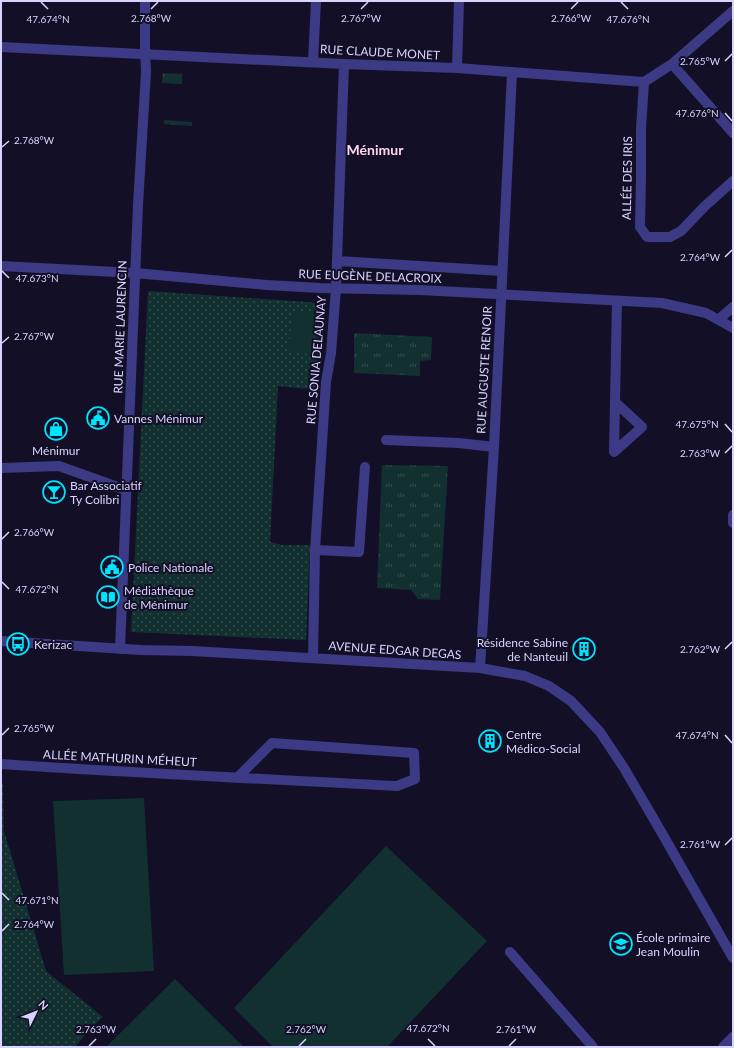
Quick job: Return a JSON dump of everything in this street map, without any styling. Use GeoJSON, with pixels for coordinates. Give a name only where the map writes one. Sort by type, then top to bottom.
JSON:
{"type":"FeatureCollection","features":[{"type":"Feature","properties":{"kind":"street","name":"RUE MARIE LAURENCIN"},"geometry":{"type":"LineString","coordinates":[[120,649],[138,197],[146,72],[145,1]]}},
{"type":"Feature","properties":{"kind":"street"},"geometry":{"type":"LineString","coordinates":[[313,62],[316,1]]}},
{"type":"Feature","properties":{"kind":"street"},"geometry":{"type":"LineString","coordinates":[[456,68],[459,1]]}},
{"type":"Feature","properties":{"kind":"street"},"geometry":{"type":"LineString","coordinates":[[644,82],[672,64],[733,11]]}},
{"type":"Feature","properties":{"kind":"street","name":"RUE CLAUDE MONET"},"geometry":{"type":"LineString","coordinates":[[1,47],[145,55],[456,68],[644,82]]}},
{"type":"Feature","properties":{"kind":"street","name":"RUE SONIA DELAUNAY"},"geometry":{"type":"LineString","coordinates":[[313,658],[315,550],[326,382],[336,288],[344,64]]}},
{"type":"Feature","properties":{"kind":"street"},"geometry":{"type":"LineString","coordinates":[[672,64],[733,133]]}},
{"type":"Feature","properties":{"kind":"street","name":"RUE AUGUSTE RENOIR"},"geometry":{"type":"LineString","coordinates":[[480,668],[494,446],[512,73]]}},
{"type":"Feature","properties":{"kind":"street","name":"ALLÉE DES IRIS"},"geometry":{"type":"LineString","coordinates":[[644,82],[641,128],[640,227],[647,237],[670,237],[681,231],[705,206],[733,181]]}},
{"type":"Feature","properties":{"kind":"street"},"geometry":{"type":"LineString","coordinates":[[337,261],[502,271]]}},
{"type":"Feature","properties":{"kind":"street","name":"RUE EUGÈNE DELACROIX"},"geometry":{"type":"LineString","coordinates":[[1,266],[135,273],[266,285],[420,290],[662,303],[706,313],[733,328]]}},
{"type":"Feature","properties":{"kind":"street"},"geometry":{"type":"LineString","coordinates":[[615,402],[617,301]]}},
{"type":"Feature","properties":{"kind":"street"},"geometry":{"type":"LineString","coordinates":[[719,319],[733,307]]}},
{"type":"Feature","properties":{"kind":"street"},"geometry":{"type":"LineString","coordinates":[[386,440],[494,446]]}},
{"type":"Feature","properties":{"kind":"street"},"geometry":{"type":"LineString","coordinates":[[1,468],[59,466],[126,490]]}},
{"type":"Feature","properties":{"kind":"street"},"geometry":{"type":"LineString","coordinates":[[315,550],[358,552],[365,467]]}},
{"type":"Feature","properties":{"kind":"street"},"geometry":{"type":"LineString","coordinates":[[733,515],[733,524]]}},
{"type":"Feature","properties":{"kind":"street","name":"AVENUE EDGAR DEGAS"},"geometry":{"type":"LineString","coordinates":[[1,641],[120,649],[192,651],[480,668],[525,676],[549,686],[571,701],[600,732],[624,768],[733,958]]}},
{"type":"Feature","properties":{"kind":"street","name":"ALLÉE MATHURIN MÉHEUT"},"geometry":{"type":"LineString","coordinates":[[1,764],[134,773],[397,786],[415,779],[414,753],[272,743],[238,777]]}},
{"type":"Feature","properties":{"kind":"street"},"geometry":{"type":"LineString","coordinates":[[510,952],[593,1047]]}},
{"type":"Feature","properties":{"kind":"street"},"geometry":{"type":"LineString","coordinates":[[723,1047],[733,1037]]}},
{"type":"Feature","properties":{"kind":"green space"},"geometry":{"type":"Polygon","coordinates":[[[163,73],[182,74],[182,84],[162,83],[163,73]]]}},
{"type":"Feature","properties":{"kind":"green space"},"geometry":{"type":"Polygon","coordinates":[[[164,120],[192,122],[192,126],[164,124],[164,120]]]}},
{"type":"Feature","properties":{"kind":"green space"},"geometry":{"type":"Polygon","coordinates":[[[148,291],[321,303],[318,390],[278,386],[270,542],[282,545],[310,545],[306,640],[131,632],[148,291]]]}},
{"type":"Feature","properties":{"kind":"green space"},"geometry":{"type":"Polygon","coordinates":[[[292,311],[315,312],[312,354],[289,353],[292,311]]]}},
{"type":"Feature","properties":{"kind":"green space"},"geometry":{"type":"Polygon","coordinates":[[[354,333],[432,337],[431,360],[420,361],[420,376],[354,373],[354,333]]]}},
{"type":"Feature","properties":{"kind":"green space"},"geometry":{"type":"Polygon","coordinates":[[[382,465],[448,466],[440,600],[418,599],[411,590],[377,588],[382,465]]]}},
{"type":"Feature","properties":{"kind":"green space"},"geometry":{"type":"Polygon","coordinates":[[[1,784],[3,784],[4,831],[46,971],[103,1017],[75,1047],[1,1047],[1,784]]]}},
{"type":"Feature","properties":{"kind":"green space"},"geometry":{"type":"Polygon","coordinates":[[[144,798],[154,971],[64,975],[53,801],[144,798]]]}},
{"type":"Feature","properties":{"kind":"green space"},"geometry":{"type":"Polygon","coordinates":[[[386,846],[487,941],[387,1047],[273,1047],[234,1008],[386,846]]]}},
{"type":"Feature","properties":{"kind":"green space"},"geometry":{"type":"Polygon","coordinates":[[[175,979],[244,1047],[106,1047],[175,979]]]}},
{"type":"Feature","properties":{"kind":"place","name":"Vannes Ménimur"},"geometry":{"type":"Point","coordinates":[98,418]}},
{"type":"Feature","properties":{"kind":"place","name":"Ménimur"},"geometry":{"type":"Point","coordinates":[56,429]}},
{"type":"Feature","properties":{"kind":"place","name":"Bar Associatif Ty Colibri"},"geometry":{"type":"Point","coordinates":[54,492]}},
{"type":"Feature","properties":{"kind":"place","name":"Police Nationale"},"geometry":{"type":"Point","coordinates":[112,567]}},
{"type":"Feature","properties":{"kind":"place","name":"Médiathèque de Ménimur"},"geometry":{"type":"Point","coordinates":[108,597]}},
{"type":"Feature","properties":{"kind":"place","name":"Kerizac"},"geometry":{"type":"Point","coordinates":[18,644]}},
{"type":"Feature","properties":{"kind":"place","name":"Résidence Sabine de Nanteuil"},"geometry":{"type":"Point","coordinates":[584,649]}},
{"type":"Feature","properties":{"kind":"place","name":"Centre Médico-Social"},"geometry":{"type":"Point","coordinates":[490,741]}},
{"type":"Feature","properties":{"kind":"place","name":"École primaire Jean Moulin"},"geometry":{"type":"Point","coordinates":[621,944]}},
{"type":"Feature","properties":{"kind":"district","name":"Ménimur"},"geometry":{"type":"Point","coordinates":[375,149]}}]}
